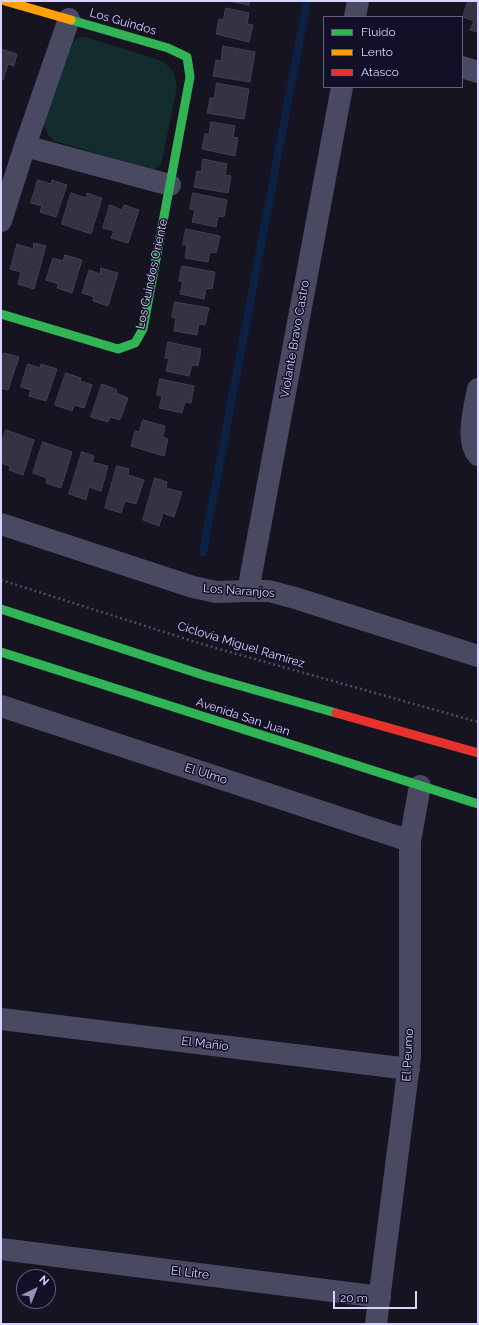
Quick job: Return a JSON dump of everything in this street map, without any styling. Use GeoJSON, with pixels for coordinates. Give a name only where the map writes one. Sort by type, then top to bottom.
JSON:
{"type":"FeatureCollection","features":[{"type":"Feature","properties":{"kind":"main road","name":"Los Guindos"},"geometry":{"type":"LineString","coordinates":[[5,1],[168,48],[187,57]]}},
{"type":"Feature","properties":{"kind":"main road","name":"Los Guindos Oriente"},"geometry":{"type":"LineString","coordinates":[[1,314],[118,349],[135,343],[143,329],[190,77],[187,57]]}},
{"type":"Feature","properties":{"kind":"main road"},"geometry":{"type":"LineString","coordinates":[[1,609],[206,676],[478,753]]}},
{"type":"Feature","properties":{"kind":"main road","name":"Avenida San Juan"},"geometry":{"type":"LineString","coordinates":[[1,652],[478,804]]}},
{"type":"Feature","properties":{"kind":"street"},"geometry":{"type":"LineString","coordinates":[[355,16],[358,1]]}},
{"type":"Feature","properties":{"kind":"street"},"geometry":{"type":"LineString","coordinates":[[1,221],[69,19]]}},
{"type":"Feature","properties":{"kind":"street"},"geometry":{"type":"LineString","coordinates":[[463,67],[478,72]]}},
{"type":"Feature","properties":{"kind":"street","name":"Violante Bravo Castro"},"geometry":{"type":"LineString","coordinates":[[248,590],[342,88]]}},
{"type":"Feature","properties":{"kind":"street"},"geometry":{"type":"LineString","coordinates":[[25,146],[170,185]]}},
{"type":"Feature","properties":{"kind":"street"},"geometry":{"type":"LineString","coordinates":[[478,389],[471,434],[474,451],[478,455]]}},
{"type":"Feature","properties":{"kind":"street","name":"Los Naranjos"},"geometry":{"type":"LineString","coordinates":[[1,524],[193,587],[216,592],[248,590],[269,591],[478,656]]}},
{"type":"Feature","properties":{"kind":"street","name":"El Ulmo"},"geometry":{"type":"LineString","coordinates":[[1,706],[410,841]]}},
{"type":"Feature","properties":{"kind":"street","name":"El Peumo"},"geometry":{"type":"LineString","coordinates":[[376,1324],[409,1068],[410,841],[420,786]]}},
{"type":"Feature","properties":{"kind":"street","name":"El Mañío"},"geometry":{"type":"LineString","coordinates":[[1,1019],[409,1068]]}},
{"type":"Feature","properties":{"kind":"street","name":"El Litre"},"geometry":{"type":"LineString","coordinates":[[1,1249],[380,1297]]}},
{"type":"Feature","properties":{"kind":"path","name":"Ciclovía Miguel Ramírez"},"geometry":{"type":"LineString","coordinates":[[1,580],[212,647],[478,722]]}},
{"type":"Feature","properties":{"kind":"green space"},"geometry":{"type":"Polygon","coordinates":[[[80,37],[86,37],[162,61],[169,66],[173,72],[177,87],[162,161],[159,167],[153,170],[55,141],[48,134],[44,124],[71,45],[80,37]]]}},
{"type":"Feature","properties":{"kind":"building"},"geometry":{"type":"Polygon","coordinates":[[[230,1],[250,1],[249,5],[230,1]]]}},
{"type":"Feature","properties":{"kind":"building"},"geometry":{"type":"Polygon","coordinates":[[[468,1],[478,1],[478,32],[470,30],[474,21],[463,17],[468,1]]]}},
{"type":"Feature","properties":{"kind":"building"},"geometry":{"type":"Polygon","coordinates":[[[226,8],[249,13],[247,24],[253,25],[249,42],[216,34],[219,19],[223,20],[226,8]]]}},
{"type":"Feature","properties":{"kind":"building"},"geometry":{"type":"Polygon","coordinates":[[[223,46],[255,52],[250,82],[213,76],[216,60],[221,61],[223,46]]]}},
{"type":"Feature","properties":{"kind":"building"},"geometry":{"type":"Polygon","coordinates":[[[1,49],[17,54],[14,66],[8,64],[3,80],[1,79],[1,49]]]}},
{"type":"Feature","properties":{"kind":"building"},"geometry":{"type":"Polygon","coordinates":[[[217,83],[249,89],[244,119],[207,113],[210,98],[214,98],[217,83]]]}},
{"type":"Feature","properties":{"kind":"building"},"geometry":{"type":"Polygon","coordinates":[[[211,122],[235,126],[233,137],[238,138],[235,156],[202,149],[205,134],[209,134],[211,122]]]}},
{"type":"Feature","properties":{"kind":"building"},"geometry":{"type":"Polygon","coordinates":[[[203,159],[227,164],[225,175],[231,176],[228,193],[194,187],[197,171],[201,172],[203,159]]]}},
{"type":"Feature","properties":{"kind":"building"},"geometry":{"type":"Polygon","coordinates":[[[38,180],[51,184],[52,180],[67,185],[56,217],[40,212],[42,206],[31,203],[38,180]]]}},
{"type":"Feature","properties":{"kind":"building"},"geometry":{"type":"Polygon","coordinates":[[[71,193],[86,198],[87,193],[102,198],[91,234],[62,224],[71,193]]]}},
{"type":"Feature","properties":{"kind":"building"},"geometry":{"type":"Polygon","coordinates":[[[193,193],[227,200],[224,217],[218,216],[216,227],[192,222],[195,210],[190,209],[193,193]]]}},
{"type":"Feature","properties":{"kind":"building"},"geometry":{"type":"Polygon","coordinates":[[[110,205],[122,210],[124,205],[139,210],[128,243],[111,238],[114,231],[103,228],[110,205]]]}},
{"type":"Feature","properties":{"kind":"building"},"geometry":{"type":"Polygon","coordinates":[[[186,229],[220,236],[216,253],[210,252],[208,262],[185,258],[187,245],[183,245],[186,229]]]}},
{"type":"Feature","properties":{"kind":"building"},"geometry":{"type":"Polygon","coordinates":[[[34,243],[46,246],[34,289],[18,284],[21,272],[10,269],[17,244],[33,249],[34,243]]]}},
{"type":"Feature","properties":{"kind":"building"},"geometry":{"type":"Polygon","coordinates":[[[65,255],[82,260],[72,293],[57,288],[58,284],[46,280],[53,258],[63,261],[65,255]]]}},
{"type":"Feature","properties":{"kind":"building"},"geometry":{"type":"Polygon","coordinates":[[[182,266],[215,272],[212,289],[206,288],[204,299],[180,294],[183,282],[179,281],[182,266]]]}},
{"type":"Feature","properties":{"kind":"building"},"geometry":{"type":"Polygon","coordinates":[[[101,268],[118,273],[108,306],[93,301],[94,297],[82,293],[89,270],[100,274],[101,268]]]}},
{"type":"Feature","properties":{"kind":"building"},"geometry":{"type":"Polygon","coordinates":[[[175,302],[209,308],[205,325],[199,324],[197,335],[174,331],[176,318],[172,317],[175,302]]]}},
{"type":"Feature","properties":{"kind":"building"},"geometry":{"type":"Polygon","coordinates":[[[168,342],[201,349],[198,366],[192,365],[189,376],[166,371],[169,358],[165,358],[168,342]]]}},
{"type":"Feature","properties":{"kind":"building"},"geometry":{"type":"Polygon","coordinates":[[[4,353],[19,357],[8,390],[1,388],[1,356],[4,353]]]}},
{"type":"Feature","properties":{"kind":"building"},"geometry":{"type":"Polygon","coordinates":[[[28,364],[40,368],[41,364],[57,369],[46,401],[29,396],[31,390],[21,387],[28,364]]]}},
{"type":"Feature","properties":{"kind":"building"},"geometry":{"type":"Polygon","coordinates":[[[66,373],[81,378],[80,381],[92,385],[84,408],[74,405],[72,411],[55,405],[66,373]]]}},
{"type":"Feature","properties":{"kind":"building"},"geometry":{"type":"Polygon","coordinates":[[[160,379],[194,386],[191,403],[185,402],[182,413],[159,408],[162,396],[157,395],[160,379]]]}},
{"type":"Feature","properties":{"kind":"building"},"geometry":{"type":"Polygon","coordinates":[[[102,384],[117,390],[116,393],[128,398],[120,420],[110,417],[108,422],[91,417],[102,384]]]}},
{"type":"Feature","properties":{"kind":"building"},"geometry":{"type":"Polygon","coordinates":[[[143,420],[165,426],[163,437],[168,439],[164,456],[131,446],[135,431],[139,432],[143,420]]]}},
{"type":"Feature","properties":{"kind":"building"},"geometry":{"type":"Polygon","coordinates":[[[6,430],[34,440],[23,475],[9,470],[10,466],[1,463],[1,444],[6,430]]]}},
{"type":"Feature","properties":{"kind":"building"},"geometry":{"type":"Polygon","coordinates":[[[43,442],[72,452],[61,488],[46,483],[47,478],[33,473],[43,442]]]}},
{"type":"Feature","properties":{"kind":"building"},"geometry":{"type":"Polygon","coordinates":[[[82,452],[94,456],[92,462],[108,466],[101,491],[89,487],[86,500],[69,494],[82,452]]]}},
{"type":"Feature","properties":{"kind":"building"},"geometry":{"type":"Polygon","coordinates":[[[117,466],[129,469],[128,475],[144,480],[136,504],[125,501],[121,513],[105,508],[117,466]]]}},
{"type":"Feature","properties":{"kind":"building"},"geometry":{"type":"Polygon","coordinates":[[[155,478],[167,482],[166,488],[182,492],[174,517],[163,513],[159,526],[143,520],[155,478]]]}},
{"type":"Feature","properties":{"kind":"waterway"},"geometry":{"type":"LineString","coordinates":[[203,552],[307,1]]}},
{"type":"Feature","properties":{"kind":"traffic: fast"},"geometry":{"type":"LineString","coordinates":[[1,314],[118,349],[135,343],[143,329],[190,77],[187,57],[168,48],[71,20]]}},
{"type":"Feature","properties":{"kind":"traffic: fast"},"geometry":{"type":"LineString","coordinates":[[1,609],[206,676],[336,713]]}},
{"type":"Feature","properties":{"kind":"traffic: fast"},"geometry":{"type":"LineString","coordinates":[[1,652],[478,804]]}},
{"type":"Feature","properties":{"kind":"traffic: slow"},"geometry":{"type":"LineString","coordinates":[[5,1],[71,20]]}},
{"type":"Feature","properties":{"kind":"traffic: jam"},"geometry":{"type":"LineString","coordinates":[[336,713],[478,753]]}}]}
